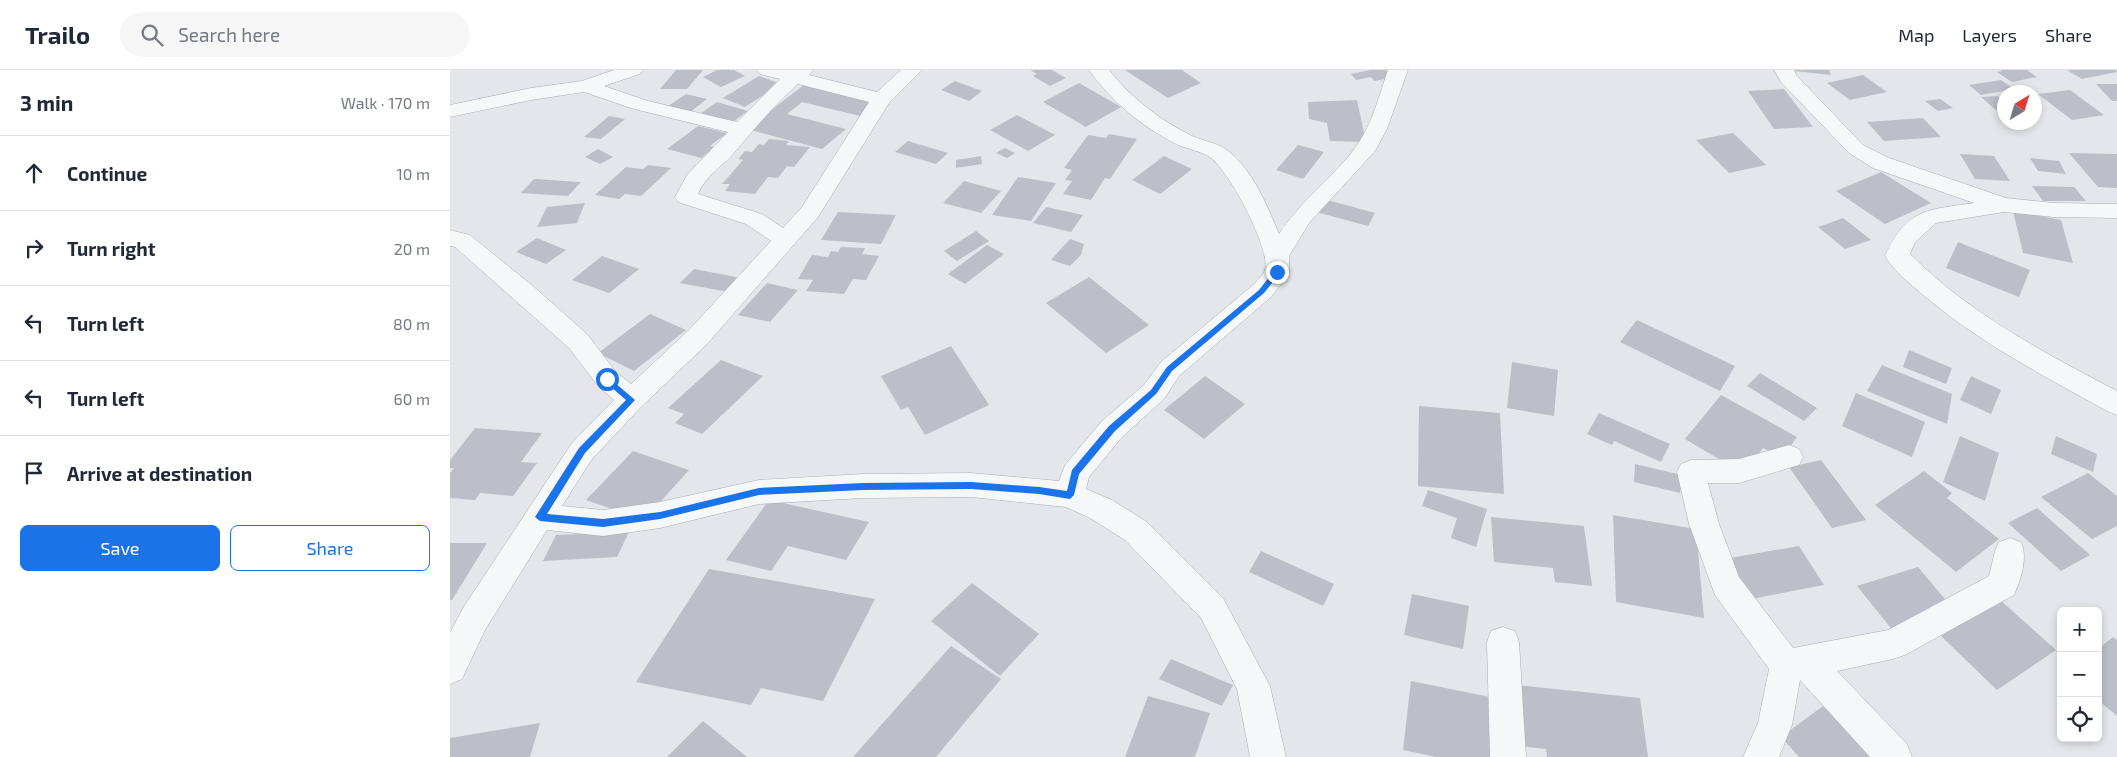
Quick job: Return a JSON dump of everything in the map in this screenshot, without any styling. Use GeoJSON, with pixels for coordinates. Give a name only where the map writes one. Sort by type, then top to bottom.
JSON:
{"type":"FeatureCollection","features":[{"type":"Feature","properties":{"kind":"street"},"geometry":{"type":"LineString","coordinates":[[531,94],[560,70]]}},
{"type":"Feature","properties":{"kind":"street"},"geometry":{"type":"LineString","coordinates":[[450,111],[531,94],[585,86],[633,70]]}},
{"type":"Feature","properties":{"kind":"street"},"geometry":{"type":"LineString","coordinates":[[767,70],[798,74],[881,99]]}},
{"type":"Feature","properties":{"kind":"street"},"geometry":{"type":"LineString","coordinates":[[450,668],[474,619],[582,451],[631,400],[698,337],[810,212],[850,145],[881,99],[912,70]]}},
{"type":"Feature","properties":{"kind":"street"},"geometry":{"type":"LineString","coordinates":[[1070,495],[1076,473],[1112,429],[1154,392],[1170,369],[1262,291],[1277,272],[1277,256],[1251,194],[1220,154],[1186,140],[1150,121],[1108,82],[1099,70]]}},
{"type":"Feature","properties":{"kind":"street"},"geometry":{"type":"LineString","coordinates":[[1277,256],[1301,218],[1364,152],[1377,129],[1398,70]]}},
{"type":"Feature","properties":{"kind":"street"},"geometry":{"type":"LineString","coordinates":[[1784,70],[1808,100],[1856,149],[1881,163],[2004,205],[2054,210],[2117,211]]}},
{"type":"Feature","properties":{"kind":"street"},"geometry":{"type":"LineString","coordinates":[[785,240],[754,219],[686,197],[693,179],[732,142],[740,129],[767,100],[798,74]]}},
{"type":"Feature","properties":{"kind":"street"},"geometry":{"type":"LineString","coordinates":[[585,86],[641,105],[740,129]]}},
{"type":"Feature","properties":{"kind":"street"},"geometry":{"type":"LineString","coordinates":[[2004,205],[1929,217],[1905,238],[1897,256],[1919,280],[2002,340],[2117,404]]}},
{"type":"Feature","properties":{"kind":"street"},"geometry":{"type":"LineString","coordinates":[[450,238],[462,240],[526,293],[578,341],[607,379],[631,400]]}},
{"type":"Feature","properties":{"kind":"street"},"geometry":{"type":"LineString","coordinates":[[1789,458],[1739,471],[1691,472],[1704,524],[1726,585],[1795,663],[1894,757]]}},
{"type":"Feature","properties":{"kind":"street"},"geometry":{"type":"LineString","coordinates":[[540,517],[603,523],[660,515],[759,492],[863,486],[971,486],[1070,495],[1101,509],[1136,531],[1212,608],[1253,686],[1268,757]]}},
{"type":"Feature","properties":{"kind":"street"},"geometry":{"type":"LineString","coordinates":[[1795,663],[1893,644],[2003,586],[2010,551]]}},
{"type":"Feature","properties":{"kind":"street"},"geometry":{"type":"LineString","coordinates":[[1503,642],[1508,757]]}},
{"type":"Feature","properties":{"kind":"street"},"geometry":{"type":"LineString","coordinates":[[1761,757],[1775,725],[1795,663]]}},
{"type":"Feature","properties":{"kind":"building"},"geometry":{"type":"Polygon","coordinates":[[[676,70],[703,70],[687,89],[660,89],[676,70]]]}},
{"type":"Feature","properties":{"kind":"building"},"geometry":{"type":"Polygon","coordinates":[[[717,70],[734,70],[745,76],[721,87],[703,77],[717,70]]]}},
{"type":"Feature","properties":{"kind":"building"},"geometry":{"type":"Polygon","coordinates":[[[1030,70],[1052,70],[1066,78],[1050,86],[1033,76],[1037,74],[1030,70]]]}},
{"type":"Feature","properties":{"kind":"building"},"geometry":{"type":"Polygon","coordinates":[[[1125,70],[1182,70],[1201,83],[1168,98],[1125,70]]]}},
{"type":"Feature","properties":{"kind":"building"},"geometry":{"type":"Polygon","coordinates":[[[1371,70],[1386,70],[1392,78],[1374,81],[1371,77],[1356,80],[1351,74],[1371,70]]]}},
{"type":"Feature","properties":{"kind":"building"},"geometry":{"type":"Polygon","coordinates":[[[1829,70],[1831,75],[1794,71],[1829,70]]]}},
{"type":"Feature","properties":{"kind":"building"},"geometry":{"type":"Polygon","coordinates":[[[2001,70],[2027,70],[2037,77],[2012,82],[1997,72],[2001,70]]]}},
{"type":"Feature","properties":{"kind":"building"},"geometry":{"type":"Polygon","coordinates":[[[2067,70],[2116,70],[2117,72],[2082,79],[2067,70]]]}},
{"type":"Feature","properties":{"kind":"building"},"geometry":{"type":"Polygon","coordinates":[[[1863,75],[1887,92],[1850,100],[1827,83],[1863,75]]]}},
{"type":"Feature","properties":{"kind":"building"},"geometry":{"type":"Polygon","coordinates":[[[759,76],[781,84],[745,107],[723,98],[759,76]]]}},
{"type":"Feature","properties":{"kind":"building"},"geometry":{"type":"Polygon","coordinates":[[[2001,80],[2008,85],[1997,85],[1997,92],[1981,95],[1969,85],[2001,80]]]}},
{"type":"Feature","properties":{"kind":"building"},"geometry":{"type":"Polygon","coordinates":[[[955,81],[982,91],[969,101],[941,90],[955,81]]]}},
{"type":"Feature","properties":{"kind":"building"},"geometry":{"type":"Polygon","coordinates":[[[1079,83],[1121,107],[1086,127],[1043,102],[1079,83]]]}},
{"type":"Feature","properties":{"kind":"building"},"geometry":{"type":"Polygon","coordinates":[[[805,84],[877,102],[860,116],[802,102],[787,114],[846,129],[822,149],[747,129],[805,84]]]}},
{"type":"Feature","properties":{"kind":"building"},"geometry":{"type":"Polygon","coordinates":[[[2096,84],[2117,84],[2117,101],[2112,101],[2096,84]]]}},
{"type":"Feature","properties":{"kind":"building"},"geometry":{"type":"Polygon","coordinates":[[[1784,89],[1813,127],[1774,129],[1748,91],[1784,89]]]}},
{"type":"Feature","properties":{"kind":"building"},"geometry":{"type":"Polygon","coordinates":[[[2070,90],[2104,115],[2072,120],[2042,97],[2042,94],[2070,90]]]}},
{"type":"Feature","properties":{"kind":"building"},"geometry":{"type":"Polygon","coordinates":[[[686,94],[707,99],[689,113],[667,107],[686,94]]]}},
{"type":"Feature","properties":{"kind":"building"},"geometry":{"type":"Polygon","coordinates":[[[1997,96],[1997,111],[1981,97],[1997,96]]]}},
{"type":"Feature","properties":{"kind":"building"},"geometry":{"type":"Polygon","coordinates":[[[1940,99],[1953,108],[1938,111],[1925,101],[1940,99]]]}},
{"type":"Feature","properties":{"kind":"building"},"geometry":{"type":"Polygon","coordinates":[[[1357,100],[1366,142],[1330,141],[1327,123],[1309,119],[1308,102],[1357,100]]]}},
{"type":"Feature","properties":{"kind":"building"},"geometry":{"type":"Polygon","coordinates":[[[717,102],[748,111],[730,124],[698,115],[717,102]]]}},
{"type":"Feature","properties":{"kind":"building"},"geometry":{"type":"Polygon","coordinates":[[[1017,115],[1055,135],[1028,151],[990,130],[1017,115]]]}},
{"type":"Feature","properties":{"kind":"building"},"geometry":{"type":"Polygon","coordinates":[[[609,116],[625,119],[601,139],[584,137],[609,116]]]}},
{"type":"Feature","properties":{"kind":"building"},"geometry":{"type":"Polygon","coordinates":[[[1923,118],[1941,137],[1884,141],[1867,122],[1923,118]]]}},
{"type":"Feature","properties":{"kind":"building"},"geometry":{"type":"Polygon","coordinates":[[[698,126],[727,133],[710,146],[715,147],[701,158],[667,149],[698,126]]]}},
{"type":"Feature","properties":{"kind":"building"},"geometry":{"type":"Polygon","coordinates":[[[1733,133],[1766,165],[1729,173],[1696,140],[1733,133]]]}},
{"type":"Feature","properties":{"kind":"building"},"geometry":{"type":"Polygon","coordinates":[[[1109,134],[1137,139],[1110,179],[1105,178],[1091,200],[1063,194],[1072,181],[1065,180],[1072,170],[1064,168],[1088,135],[1106,138],[1109,134]]]}},
{"type":"Feature","properties":{"kind":"building"},"geometry":{"type":"Polygon","coordinates":[[[769,139],[789,141],[786,145],[810,147],[794,167],[787,166],[778,178],[768,177],[755,194],[725,191],[730,184],[722,184],[743,160],[738,159],[745,151],[752,152],[759,144],[764,145],[769,139]]]}},
{"type":"Feature","properties":{"kind":"building"},"geometry":{"type":"Polygon","coordinates":[[[908,141],[948,153],[936,164],[895,152],[908,141]]]}},
{"type":"Feature","properties":{"kind":"building"},"geometry":{"type":"Polygon","coordinates":[[[1298,145],[1324,152],[1303,179],[1276,170],[1298,145]]]}},
{"type":"Feature","properties":{"kind":"building"},"geometry":{"type":"Polygon","coordinates":[[[1005,148],[1015,153],[1007,158],[996,153],[1005,148]]]}},
{"type":"Feature","properties":{"kind":"building"},"geometry":{"type":"Polygon","coordinates":[[[598,149],[613,157],[600,164],[585,157],[598,149]]]}},
{"type":"Feature","properties":{"kind":"building"},"geometry":{"type":"Polygon","coordinates":[[[2069,153],[2117,154],[2117,188],[2098,187],[2069,153]]]}},
{"type":"Feature","properties":{"kind":"building"},"geometry":{"type":"Polygon","coordinates":[[[1960,154],[1994,156],[2010,181],[1975,179],[1960,154]]]}},
{"type":"Feature","properties":{"kind":"building"},"geometry":{"type":"Polygon","coordinates":[[[981,156],[982,164],[956,168],[956,160],[981,156]]]}},
{"type":"Feature","properties":{"kind":"building"},"geometry":{"type":"Polygon","coordinates":[[[1164,156],[1192,169],[1160,194],[1132,180],[1164,156]]]}},
{"type":"Feature","properties":{"kind":"building"},"geometry":{"type":"Polygon","coordinates":[[[2030,158],[2059,161],[2066,174],[2038,171],[2030,158]]]}},
{"type":"Feature","properties":{"kind":"building"},"geometry":{"type":"Polygon","coordinates":[[[648,165],[671,168],[641,196],[625,194],[619,199],[595,195],[626,167],[643,169],[648,165]]]}},
{"type":"Feature","properties":{"kind":"building"},"geometry":{"type":"Polygon","coordinates":[[[1881,172],[1931,203],[1885,224],[1836,191],[1881,172]]]}},
{"type":"Feature","properties":{"kind":"building"},"geometry":{"type":"Polygon","coordinates":[[[1018,177],[1056,183],[1031,221],[992,215],[1018,177]]]}},
{"type":"Feature","properties":{"kind":"building"},"geometry":{"type":"Polygon","coordinates":[[[534,179],[581,182],[568,196],[521,193],[534,179]]]}},
{"type":"Feature","properties":{"kind":"building"},"geometry":{"type":"Polygon","coordinates":[[[964,181],[1001,191],[981,213],[943,203],[964,181]]]}},
{"type":"Feature","properties":{"kind":"building"},"geometry":{"type":"Polygon","coordinates":[[[2032,186],[2074,187],[2086,201],[2043,201],[2032,186]]]}},
{"type":"Feature","properties":{"kind":"building"},"geometry":{"type":"Polygon","coordinates":[[[1324,199],[1375,213],[1368,226],[1316,212],[1324,199]]]}},
{"type":"Feature","properties":{"kind":"building"},"geometry":{"type":"Polygon","coordinates":[[[585,203],[577,223],[537,227],[547,207],[585,203]]]}},
{"type":"Feature","properties":{"kind":"building"},"geometry":{"type":"Polygon","coordinates":[[[1046,207],[1083,215],[1071,232],[1033,223],[1046,207]]]}},
{"type":"Feature","properties":{"kind":"building"},"geometry":{"type":"Polygon","coordinates":[[[2013,211],[2061,220],[2073,263],[2023,253],[2013,211]]]}},
{"type":"Feature","properties":{"kind":"building"},"geometry":{"type":"Polygon","coordinates":[[[838,212],[896,215],[881,244],[821,240],[838,212]]]}},
{"type":"Feature","properties":{"kind":"building"},"geometry":{"type":"Polygon","coordinates":[[[1843,218],[1871,240],[1845,249],[1818,227],[1843,218]]]}},
{"type":"Feature","properties":{"kind":"building"},"geometry":{"type":"Polygon","coordinates":[[[976,231],[989,241],[957,261],[944,251],[976,231]]]}},
{"type":"Feature","properties":{"kind":"building"},"geometry":{"type":"Polygon","coordinates":[[[537,238],[566,250],[546,264],[516,252],[537,238]]]}},
{"type":"Feature","properties":{"kind":"building"},"geometry":{"type":"Polygon","coordinates":[[[1070,239],[1084,244],[1081,255],[1070,266],[1051,260],[1070,239]]]}},
{"type":"Feature","properties":{"kind":"building"},"geometry":{"type":"Polygon","coordinates":[[[1958,242],[2030,270],[2019,297],[1946,268],[1958,242]]]}},
{"type":"Feature","properties":{"kind":"building"},"geometry":{"type":"Polygon","coordinates":[[[987,245],[1004,254],[965,284],[948,274],[987,245]]]}},
{"type":"Feature","properties":{"kind":"building"},"geometry":{"type":"Polygon","coordinates":[[[841,247],[865,248],[862,254],[879,256],[866,280],[853,279],[844,294],[806,291],[813,280],[798,279],[812,255],[828,257],[831,251],[838,252],[841,247]]]}},
{"type":"Feature","properties":{"kind":"building"},"geometry":{"type":"Polygon","coordinates":[[[602,256],[639,269],[609,293],[572,280],[602,256]]]}},
{"type":"Feature","properties":{"kind":"building"},"geometry":{"type":"Polygon","coordinates":[[[694,269],[741,278],[728,292],[680,283],[694,269]]]}},
{"type":"Feature","properties":{"kind":"building"},"geometry":{"type":"Polygon","coordinates":[[[1089,277],[1149,325],[1106,353],[1046,303],[1089,277]]]}},
{"type":"Feature","properties":{"kind":"building"},"geometry":{"type":"Polygon","coordinates":[[[767,283],[798,290],[770,322],[738,315],[767,283]]]}},
{"type":"Feature","properties":{"kind":"building"},"geometry":{"type":"Polygon","coordinates":[[[650,314],[686,330],[634,371],[598,353],[650,314]]]}},
{"type":"Feature","properties":{"kind":"building"},"geometry":{"type":"Polygon","coordinates":[[[1637,320],[1735,366],[1720,391],[1620,342],[1637,320]]]}},
{"type":"Feature","properties":{"kind":"building"},"geometry":{"type":"Polygon","coordinates":[[[951,346],[989,405],[925,435],[908,407],[901,410],[881,376],[951,346]]]}},
{"type":"Feature","properties":{"kind":"building"},"geometry":{"type":"Polygon","coordinates":[[[1909,350],[1952,368],[1946,384],[1903,367],[1909,350]]]}},
{"type":"Feature","properties":{"kind":"building"},"geometry":{"type":"Polygon","coordinates":[[[721,360],[763,376],[702,434],[675,423],[684,414],[668,408],[721,360]]]}},
{"type":"Feature","properties":{"kind":"building"},"geometry":{"type":"Polygon","coordinates":[[[1512,362],[1558,370],[1554,416],[1507,408],[1512,362]]]}},
{"type":"Feature","properties":{"kind":"building"},"geometry":{"type":"Polygon","coordinates":[[[1882,365],[1952,394],[1947,424],[1867,391],[1882,365]]]}},
{"type":"Feature","properties":{"kind":"building"},"geometry":{"type":"Polygon","coordinates":[[[1760,373],[1817,408],[1804,421],[1747,386],[1760,373]]]}},
{"type":"Feature","properties":{"kind":"building"},"geometry":{"type":"Polygon","coordinates":[[[1205,376],[1245,404],[1204,439],[1164,410],[1205,376]]]}},
{"type":"Feature","properties":{"kind":"building"},"geometry":{"type":"Polygon","coordinates":[[[1971,376],[2001,390],[1991,414],[1960,400],[1971,376]]]}},
{"type":"Feature","properties":{"kind":"building"},"geometry":{"type":"Polygon","coordinates":[[[1856,393],[1925,422],[1912,457],[1842,426],[1856,393]]]}},
{"type":"Feature","properties":{"kind":"building"},"geometry":{"type":"Polygon","coordinates":[[[1721,395],[1797,437],[1782,458],[1763,448],[1744,474],[1685,439],[1721,395]]]}},
{"type":"Feature","properties":{"kind":"building"},"geometry":{"type":"Polygon","coordinates":[[[1419,406],[1500,413],[1504,494],[1418,486],[1419,406]]]}},
{"type":"Feature","properties":{"kind":"building"},"geometry":{"type":"Polygon","coordinates":[[[1599,413],[1670,444],[1661,462],[1614,441],[1612,445],[1587,434],[1599,413]]]}},
{"type":"Feature","properties":{"kind":"building"},"geometry":{"type":"Polygon","coordinates":[[[475,428],[542,433],[521,462],[537,463],[513,496],[480,493],[475,500],[450,498],[450,473],[454,468],[450,468],[450,460],[475,428]]]}},
{"type":"Feature","properties":{"kind":"building"},"geometry":{"type":"Polygon","coordinates":[[[1960,436],[1999,453],[1985,501],[1943,482],[1960,436]]]}},
{"type":"Feature","properties":{"kind":"building"},"geometry":{"type":"Polygon","coordinates":[[[2056,436],[2097,454],[2093,472],[2051,454],[2056,436]]]}},
{"type":"Feature","properties":{"kind":"building"},"geometry":{"type":"Polygon","coordinates":[[[633,451],[689,470],[653,510],[632,516],[586,500],[633,451]]]}},
{"type":"Feature","properties":{"kind":"building"},"geometry":{"type":"Polygon","coordinates":[[[1821,460],[1866,520],[1832,528],[1789,467],[1821,460]]]}},
{"type":"Feature","properties":{"kind":"building"},"geometry":{"type":"Polygon","coordinates":[[[1635,464],[1682,475],[1680,493],[1634,482],[1635,464]]]}},
{"type":"Feature","properties":{"kind":"building"},"geometry":{"type":"Polygon","coordinates":[[[1924,471],[1952,493],[1947,498],[1999,539],[1956,572],[1875,505],[1924,471]]]}},
{"type":"Feature","properties":{"kind":"building"},"geometry":{"type":"Polygon","coordinates":[[[2088,473],[2117,496],[2117,526],[2092,539],[2041,497],[2088,473]]]}},
{"type":"Feature","properties":{"kind":"building"},"geometry":{"type":"Polygon","coordinates":[[[1428,490],[1487,509],[1476,547],[1451,538],[1457,518],[1422,506],[1428,490]]]}},
{"type":"Feature","properties":{"kind":"building"},"geometry":{"type":"Polygon","coordinates":[[[769,500],[869,522],[846,560],[788,546],[771,571],[726,560],[769,500]]]}},
{"type":"Feature","properties":{"kind":"building"},"geometry":{"type":"Polygon","coordinates":[[[2037,508],[2090,555],[2061,571],[2008,523],[2037,508]]]}},
{"type":"Feature","properties":{"kind":"building"},"geometry":{"type":"Polygon","coordinates":[[[1613,515],[1696,529],[1704,618],[1616,602],[1613,515]]]}},
{"type":"Feature","properties":{"kind":"building"},"geometry":{"type":"Polygon","coordinates":[[[1491,517],[1584,526],[1592,586],[1555,582],[1553,568],[1494,562],[1491,517]]]}},
{"type":"Feature","properties":{"kind":"building"},"geometry":{"type":"Polygon","coordinates":[[[629,532],[617,557],[543,561],[556,535],[629,532]]]}},
{"type":"Feature","properties":{"kind":"building"},"geometry":{"type":"Polygon","coordinates":[[[450,543],[487,543],[452,600],[450,600],[450,543]]]}},
{"type":"Feature","properties":{"kind":"building"},"geometry":{"type":"Polygon","coordinates":[[[1799,546],[1824,585],[1741,601],[1718,560],[1799,546]]]}},
{"type":"Feature","properties":{"kind":"building"},"geometry":{"type":"Polygon","coordinates":[[[1261,551],[1334,584],[1323,606],[1249,572],[1261,551]]]}},
{"type":"Feature","properties":{"kind":"building"},"geometry":{"type":"Polygon","coordinates":[[[1918,567],[1955,611],[1894,632],[1857,586],[1918,567]]]}},
{"type":"Feature","properties":{"kind":"building"},"geometry":{"type":"Polygon","coordinates":[[[709,569],[875,599],[823,701],[761,688],[751,705],[636,682],[709,569]]]}},
{"type":"Feature","properties":{"kind":"building"},"geometry":{"type":"Polygon","coordinates":[[[972,583],[1039,634],[1000,676],[931,621],[972,583]]]}},
{"type":"Feature","properties":{"kind":"building"},"geometry":{"type":"Polygon","coordinates":[[[1412,594],[1469,606],[1463,649],[1404,635],[1412,594]]]}},
{"type":"Feature","properties":{"kind":"building"},"geometry":{"type":"Polygon","coordinates":[[[1999,599],[2056,650],[1997,690],[1941,636],[1999,599]]]}},
{"type":"Feature","properties":{"kind":"building"},"geometry":{"type":"Polygon","coordinates":[[[2113,637],[2117,640],[2117,716],[2102,703],[2102,646],[2113,637]]]}},
{"type":"Feature","properties":{"kind":"building"},"geometry":{"type":"Polygon","coordinates":[[[951,646],[1001,679],[936,757],[853,757],[951,646]]]}},
{"type":"Feature","properties":{"kind":"building"},"geometry":{"type":"Polygon","coordinates":[[[1171,659],[1233,685],[1222,706],[1159,679],[1171,659]]]}},
{"type":"Feature","properties":{"kind":"building"},"geometry":{"type":"Polygon","coordinates":[[[1411,681],[1500,699],[1496,757],[1436,757],[1403,750],[1411,681]]]}},
{"type":"Feature","properties":{"kind":"building"},"geometry":{"type":"Polygon","coordinates":[[[1517,685],[1640,698],[1648,757],[1547,757],[1546,749],[1520,746],[1517,685]]]}},
{"type":"Feature","properties":{"kind":"building"},"geometry":{"type":"Polygon","coordinates":[[[1148,696],[1210,713],[1195,757],[1125,757],[1148,696]]]}},
{"type":"Feature","properties":{"kind":"building"},"geometry":{"type":"Polygon","coordinates":[[[1823,706],[1872,757],[1799,757],[1781,737],[1823,706]]]}},
{"type":"Feature","properties":{"kind":"building"},"geometry":{"type":"Polygon","coordinates":[[[703,721],[747,757],[667,757],[703,721]]]}},
{"type":"Feature","properties":{"kind":"building"},"geometry":{"type":"Polygon","coordinates":[[[540,723],[530,757],[450,757],[450,738],[540,723]]]}},
{"type":"Feature","properties":{"kind":"route"},"geometry":{"type":"LineString","coordinates":[[607,379],[631,400],[582,451],[540,517],[603,523],[660,515],[759,492],[863,486],[971,486],[1070,495],[1071,484],[1076,473],[1112,429],[1154,392],[1170,369],[1262,291],[1277,272]]}}]}
